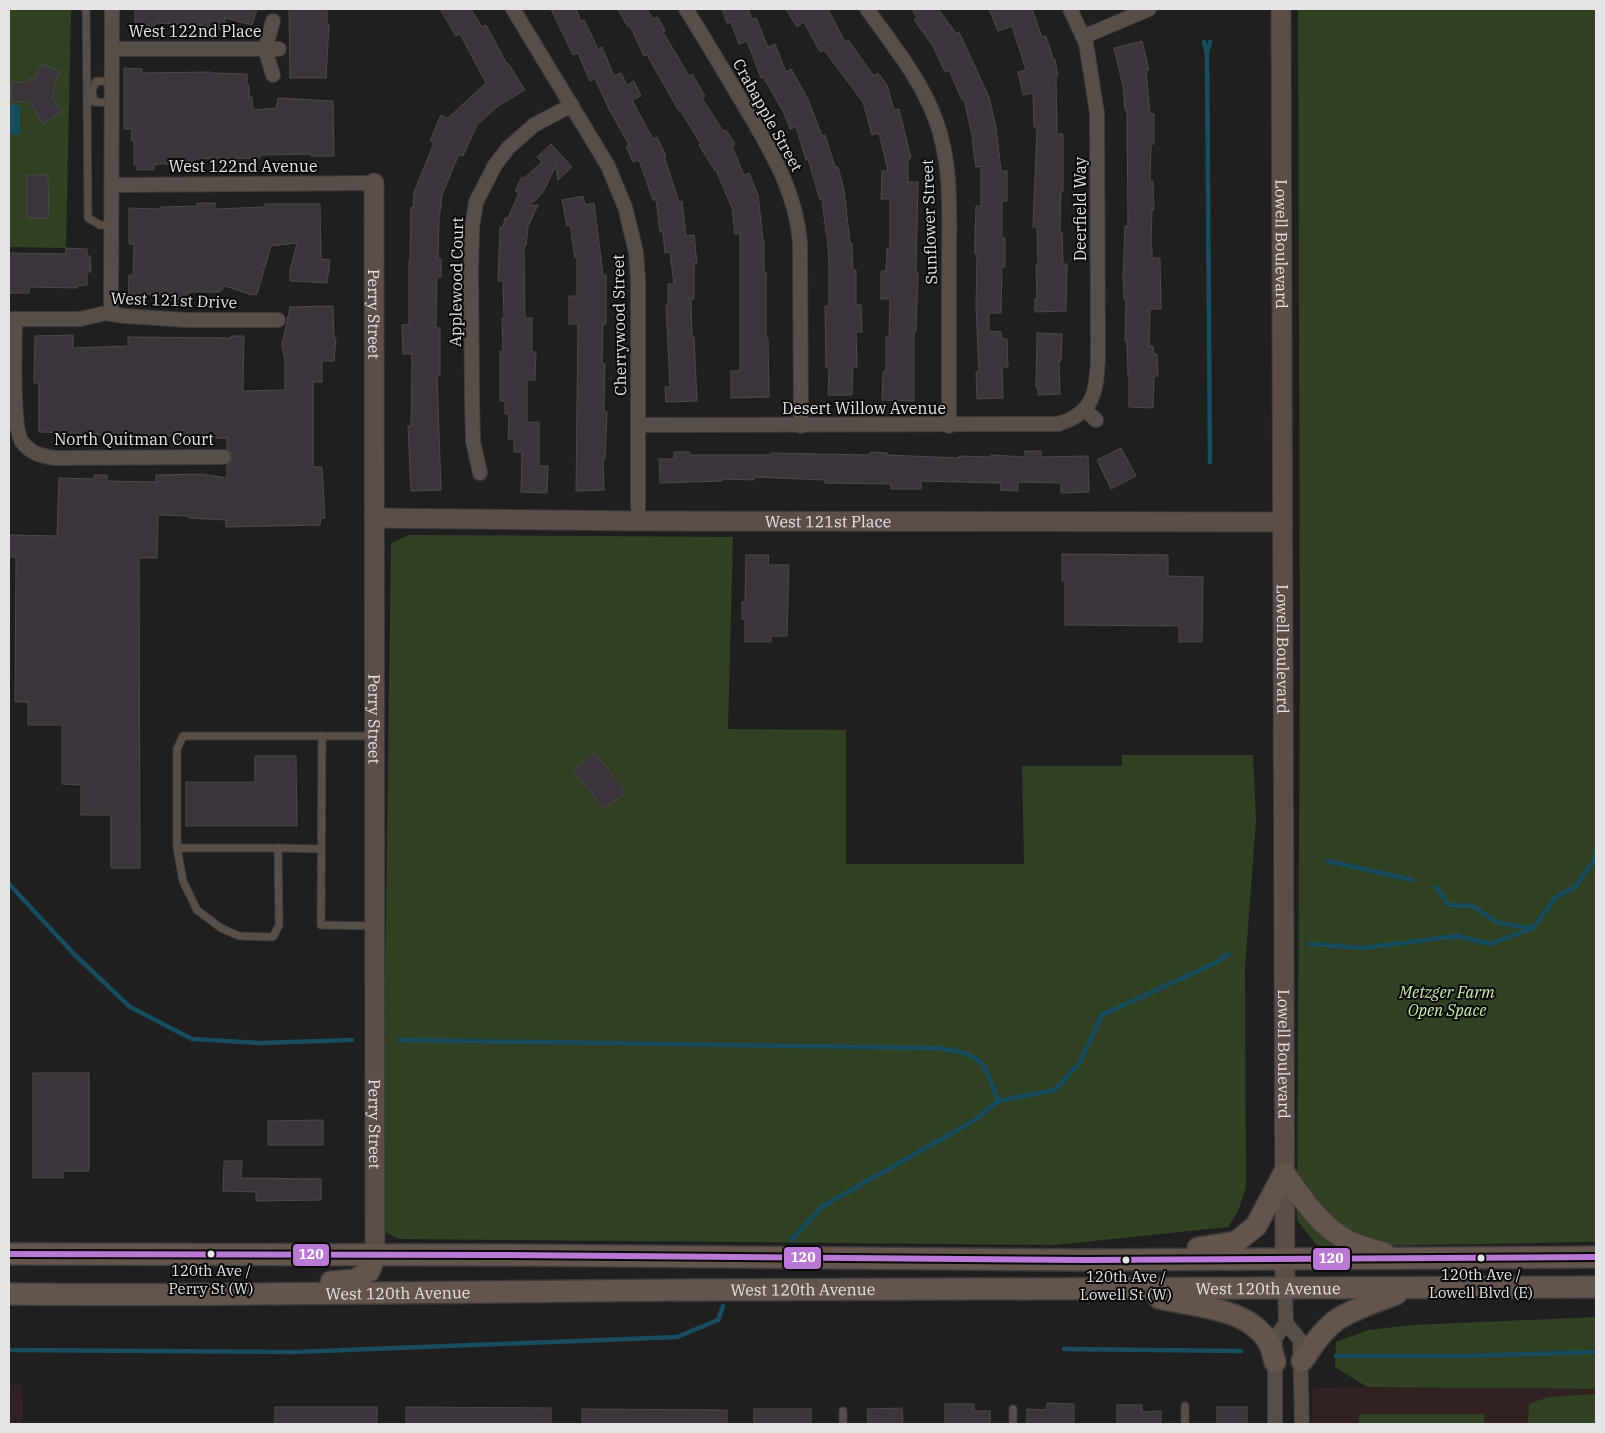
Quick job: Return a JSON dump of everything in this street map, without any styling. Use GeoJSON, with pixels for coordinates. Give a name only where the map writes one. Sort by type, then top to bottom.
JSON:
{"type":"FeatureCollection","features":[{"type":"Feature","properties":{"kind":"main road"},"geometry":{"type":"LineString","coordinates":[[1086,1260],[1236,1242],[1256,1226],[1284,1172],[1304,1200],[1325,1224],[1344,1239],[1370,1249],[1405,1258]]}},
{"type":"Feature","properties":{"kind":"main road","name":"West 120th Avenue"},"geometry":{"type":"LineString","coordinates":[[9,1254],[507,1255],[1086,1260],[1596,1257]]}},
{"type":"Feature","properties":{"kind":"main road"},"geometry":{"type":"LineString","coordinates":[[242,1295],[316,1282],[355,1280],[369,1272],[375,1256]]}},
{"type":"Feature","properties":{"kind":"main road","name":"West 120th Avenue"},"geometry":{"type":"LineString","coordinates":[[9,1294],[242,1295],[684,1290],[1596,1287]]}},
{"type":"Feature","properties":{"kind":"main road"},"geometry":{"type":"LineString","coordinates":[[1302,1361],[1323,1332],[1337,1320],[1370,1303],[1414,1288]]}},
{"type":"Feature","properties":{"kind":"main road"},"geometry":{"type":"LineString","coordinates":[[1117,1289],[1227,1311],[1254,1326],[1262,1334],[1270,1344],[1275,1362]]}},
{"type":"Feature","properties":{"kind":"street"},"geometry":{"type":"LineString","coordinates":[[111,314],[112,9]]}},
{"type":"Feature","properties":{"kind":"street","name":"Cherrywood Street"},"geometry":{"type":"LineString","coordinates":[[513,9],[608,166],[620,194],[633,235],[638,279],[638,521]]}},
{"type":"Feature","properties":{"kind":"street","name":"Crabapple Street"},"geometry":{"type":"LineString","coordinates":[[686,9],[772,152],[792,198],[800,243],[801,426]]}},
{"type":"Feature","properties":{"kind":"street","name":"Sunflower Street"},"geometry":{"type":"LineString","coordinates":[[867,9],[923,90],[936,120],[946,159],[949,231],[949,426]]}},
{"type":"Feature","properties":{"kind":"street"},"geometry":{"type":"LineString","coordinates":[[1083,37],[1149,9]]}},
{"type":"Feature","properties":{"kind":"street","name":"Lowell Boulevard"},"geometry":{"type":"LineString","coordinates":[[1281,9],[1285,1289]]}},
{"type":"Feature","properties":{"kind":"street","name":"Deerfield Way"},"geometry":{"type":"LineString","coordinates":[[1073,10],[1089,56],[1096,113],[1098,300],[1096,385],[1090,403],[1085,410]]}},
{"type":"Feature","properties":{"kind":"street"},"geometry":{"type":"LineString","coordinates":[[273,20],[273,75]]}},
{"type":"Feature","properties":{"kind":"street","name":"West 122nd Place"},"geometry":{"type":"LineString","coordinates":[[112,49],[272,49]]}},
{"type":"Feature","properties":{"kind":"street","name":"Applewood Court"},"geometry":{"type":"LineString","coordinates":[[480,473],[473,441],[472,397],[472,228],[476,202],[494,165],[508,148],[534,126],[572,105]]}},
{"type":"Feature","properties":{"kind":"street","name":"West 122nd Avenue"},"geometry":{"type":"LineString","coordinates":[[112,185],[374,183]]}},
{"type":"Feature","properties":{"kind":"street","name":"Perry Street"},"geometry":{"type":"LineString","coordinates":[[374,183],[375,1256]]}},
{"type":"Feature","properties":{"kind":"street","name":"West 121st Drive"},"geometry":{"type":"LineString","coordinates":[[12,319],[80,319],[111,314],[187,320],[278,320]]}},
{"type":"Feature","properties":{"kind":"street","name":"North Quitman Court"},"geometry":{"type":"LineString","coordinates":[[12,319],[16,412],[19,436],[31,451],[37,455],[55,458],[224,457]]}},
{"type":"Feature","properties":{"kind":"street"},"geometry":{"type":"LineString","coordinates":[[1085,410],[1096,420]]}},
{"type":"Feature","properties":{"kind":"street","name":"Desert Willow Avenue"},"geometry":{"type":"LineString","coordinates":[[638,425],[949,426],[1058,424],[1069,421],[1085,410]]}},
{"type":"Feature","properties":{"kind":"street","name":"West 121st Place"},"geometry":{"type":"LineString","coordinates":[[374,518],[638,521],[1283,522]]}},
{"type":"Feature","properties":{"kind":"street"},"geometry":{"type":"LineString","coordinates":[[1285,1289],[1286,1322],[1300,1340],[1302,1424]]}},
{"type":"Feature","properties":{"kind":"street"},"geometry":{"type":"LineString","coordinates":[[1275,1424],[1275,1338],[1286,1322]]}},
{"type":"Feature","properties":{"kind":"lane"},"geometry":{"type":"LineString","coordinates":[[86,9],[90,91],[88,218],[100,225],[112,226]]}},
{"type":"Feature","properties":{"kind":"lane"},"geometry":{"type":"LineString","coordinates":[[90,91],[96,82],[112,82]]}},
{"type":"Feature","properties":{"kind":"lane"},"geometry":{"type":"LineString","coordinates":[[90,91],[94,102],[112,103]]}},
{"type":"Feature","properties":{"kind":"lane"},"geometry":{"type":"LineString","coordinates":[[278,848],[279,925],[273,937],[239,936],[221,928],[197,910],[183,881],[176,848],[177,749],[183,736],[374,736]]}},
{"type":"Feature","properties":{"kind":"lane"},"geometry":{"type":"LineString","coordinates":[[322,736],[322,926],[375,926]]}},
{"type":"Feature","properties":{"kind":"lane"},"geometry":{"type":"LineString","coordinates":[[176,848],[322,850]]}},
{"type":"Feature","properties":{"kind":"lane"},"geometry":{"type":"LineString","coordinates":[[1184,1406],[1185,1424]]}},
{"type":"Feature","properties":{"kind":"lane"},"geometry":{"type":"LineString","coordinates":[[1013,1409],[1013,1424]]}},
{"type":"Feature","properties":{"kind":"lane"},"geometry":{"type":"LineString","coordinates":[[842,1411],[843,1424]]}},
{"type":"Feature","properties":{"kind":"shaded area"},"geometry":{"type":"Polygon","coordinates":[[[9,1385],[22,1385],[23,1424],[9,1424],[9,1385]]]}},
{"type":"Feature","properties":{"kind":"shaded area"},"geometry":{"type":"Polygon","coordinates":[[[1313,1388],[1596,1389],[1596,1424],[1312,1424],[1313,1388]]]}},
{"type":"Feature","properties":{"kind":"green space"},"geometry":{"type":"Polygon","coordinates":[[[9,9],[71,9],[66,248],[9,247],[9,9]]]}},
{"type":"Feature","properties":{"kind":"green space","name":"Metzger Farm Open Space"},"geometry":{"type":"Polygon","coordinates":[[[1298,9],[1596,9],[1596,1242],[1318,1247],[1297,1220],[1300,655],[1298,9]]]}},
{"type":"Feature","properties":{"kind":"green space"},"geometry":{"type":"Polygon","coordinates":[[[409,535],[733,537],[728,729],[846,730],[846,864],[1024,864],[1022,766],[1122,766],[1122,755],[1253,755],[1256,821],[1245,967],[1246,1188],[1238,1211],[1228,1227],[1055,1245],[399,1239],[385,1232],[382,1216],[391,543],[409,535]]]}},
{"type":"Feature","properties":{"kind":"green space"},"geometry":{"type":"Polygon","coordinates":[[[1596,1317],[1596,1389],[1367,1387],[1335,1367],[1336,1342],[1368,1330],[1412,1325],[1596,1317]]]}},
{"type":"Feature","properties":{"kind":"green space"},"geometry":{"type":"Polygon","coordinates":[[[1596,1394],[1596,1424],[1528,1424],[1529,1404],[1548,1397],[1596,1394]]]}},
{"type":"Feature","properties":{"kind":"green space"},"geometry":{"type":"Polygon","coordinates":[[[1359,1414],[1484,1414],[1484,1424],[1359,1424],[1359,1414]]]}},
{"type":"Feature","properties":{"kind":"water"},"geometry":{"type":"Polygon","coordinates":[[[9,105],[20,105],[20,135],[9,134],[9,105]]]}},
{"type":"Feature","properties":{"kind":"building"},"geometry":{"type":"Polygon","coordinates":[[[135,9],[257,9],[252,25],[225,18],[225,29],[202,29],[202,25],[155,23],[155,31],[143,31],[142,27],[135,27],[135,9]]]}},
{"type":"Feature","properties":{"kind":"building"},"geometry":{"type":"Polygon","coordinates":[[[289,9],[327,9],[327,24],[329,24],[326,78],[290,78],[289,9]]]}},
{"type":"Feature","properties":{"kind":"building"},"geometry":{"type":"Polygon","coordinates":[[[440,9],[471,9],[482,27],[486,25],[507,64],[525,90],[498,106],[477,125],[463,156],[459,154],[442,195],[438,259],[441,259],[441,277],[437,277],[436,328],[440,328],[440,375],[437,375],[441,490],[411,491],[408,426],[411,426],[412,354],[403,354],[402,325],[409,324],[411,207],[413,208],[414,192],[434,143],[430,141],[441,115],[448,118],[486,83],[460,34],[456,36],[440,9]]]}},
{"type":"Feature","properties":{"kind":"building"},"geometry":{"type":"Polygon","coordinates":[[[551,9],[576,9],[581,21],[584,20],[598,49],[602,47],[614,76],[621,73],[627,85],[634,81],[641,96],[632,100],[653,139],[657,137],[666,156],[664,156],[679,202],[682,201],[686,236],[694,235],[697,264],[694,264],[694,299],[691,299],[697,401],[666,402],[665,387],[670,387],[666,305],[668,305],[668,284],[674,284],[670,252],[665,253],[663,232],[660,232],[656,200],[653,200],[639,160],[633,162],[626,146],[629,145],[595,79],[590,81],[578,53],[573,55],[551,9]]]}},
{"type":"Feature","properties":{"kind":"building"},"geometry":{"type":"Polygon","coordinates":[[[618,9],[647,9],[653,19],[658,17],[665,31],[663,32],[689,76],[692,74],[705,96],[702,98],[723,131],[726,130],[735,144],[732,146],[744,175],[749,173],[758,195],[764,240],[764,272],[766,272],[766,338],[768,338],[769,397],[731,398],[731,371],[740,371],[740,233],[735,234],[732,208],[716,170],[699,145],[701,144],[679,111],[647,55],[644,56],[630,26],[628,27],[618,9]]]}},
{"type":"Feature","properties":{"kind":"building"},"geometry":{"type":"Polygon","coordinates":[[[722,9],[748,9],[752,19],[756,18],[768,47],[775,44],[786,72],[791,69],[808,99],[822,136],[825,135],[835,167],[838,167],[844,189],[850,243],[852,243],[853,270],[856,270],[856,305],[861,305],[862,332],[856,332],[857,367],[853,367],[852,395],[828,395],[829,368],[826,368],[825,306],[829,306],[829,265],[822,199],[820,200],[796,127],[790,129],[783,111],[763,77],[761,78],[747,41],[739,44],[731,22],[727,23],[722,9]]]}},
{"type":"Feature","properties":{"kind":"building"},"geometry":{"type":"Polygon","coordinates":[[[786,9],[828,9],[845,42],[848,40],[874,76],[878,73],[887,85],[894,110],[899,109],[911,158],[908,159],[908,182],[918,182],[916,272],[918,272],[916,331],[914,331],[914,401],[882,400],[883,371],[886,371],[886,337],[889,337],[890,299],[881,299],[881,271],[886,271],[887,248],[890,248],[890,199],[881,199],[882,171],[888,171],[879,133],[872,135],[863,102],[824,50],[820,52],[804,22],[797,27],[786,9]]]}},
{"type":"Feature","properties":{"kind":"building"},"geometry":{"type":"Polygon","coordinates":[[[912,9],[938,9],[956,33],[959,32],[989,97],[996,127],[1001,171],[1007,171],[1007,201],[1002,201],[1002,238],[1005,238],[1005,267],[1002,267],[1001,313],[989,313],[989,331],[1001,332],[1002,339],[1007,339],[1008,367],[1002,367],[1003,398],[977,399],[976,372],[979,372],[976,306],[977,254],[975,254],[975,238],[976,206],[981,206],[981,166],[976,167],[973,140],[964,99],[962,100],[949,70],[945,72],[933,46],[914,20],[917,18],[912,9]]]}},
{"type":"Feature","properties":{"kind":"building"},"geometry":{"type":"Polygon","coordinates":[[[989,9],[1032,9],[1042,37],[1046,36],[1053,59],[1055,59],[1058,76],[1056,76],[1057,134],[1063,134],[1063,191],[1061,191],[1060,232],[1062,232],[1063,264],[1067,264],[1066,311],[1035,312],[1035,299],[1037,299],[1036,265],[1038,265],[1037,227],[1033,227],[1037,127],[1034,127],[1033,93],[1023,95],[1018,72],[1026,70],[1012,26],[998,31],[989,9]]]}},
{"type":"Feature","properties":{"kind":"building"},"geometry":{"type":"Polygon","coordinates":[[[1142,41],[1149,70],[1146,70],[1150,114],[1154,114],[1154,144],[1151,144],[1150,181],[1153,181],[1154,210],[1152,210],[1151,247],[1152,258],[1160,258],[1161,309],[1150,309],[1149,346],[1153,346],[1154,354],[1157,354],[1158,376],[1154,376],[1153,408],[1129,407],[1127,341],[1125,341],[1126,299],[1124,299],[1123,276],[1125,226],[1128,226],[1127,110],[1125,110],[1123,86],[1114,48],[1142,41]]]}},
{"type":"Feature","properties":{"kind":"building"},"geometry":{"type":"Polygon","coordinates":[[[42,64],[60,72],[55,83],[53,99],[62,112],[43,124],[30,102],[12,102],[11,92],[12,82],[29,82],[30,77],[34,80],[42,64]]]}},
{"type":"Feature","properties":{"kind":"building"},"geometry":{"type":"Polygon","coordinates":[[[124,68],[142,69],[142,73],[211,72],[247,74],[249,97],[252,97],[253,110],[276,108],[278,98],[333,101],[334,156],[311,156],[311,154],[260,155],[260,158],[194,159],[194,164],[156,164],[154,165],[154,170],[137,170],[137,165],[134,165],[134,141],[131,140],[132,129],[124,129],[124,68]]]}},
{"type":"Feature","properties":{"kind":"building"},"geometry":{"type":"Polygon","coordinates":[[[551,144],[572,167],[558,180],[556,166],[542,194],[529,206],[538,205],[528,226],[526,246],[524,246],[525,318],[532,318],[532,352],[536,352],[535,380],[527,380],[527,422],[539,422],[539,466],[548,466],[547,493],[521,492],[522,452],[514,452],[514,439],[508,439],[509,414],[505,414],[505,401],[500,401],[500,351],[503,352],[502,318],[504,318],[503,281],[498,281],[500,227],[503,227],[505,218],[508,218],[519,193],[515,191],[522,177],[524,178],[542,162],[537,157],[551,144]]]}},
{"type":"Feature","properties":{"kind":"building"},"geometry":{"type":"Polygon","coordinates":[[[27,175],[48,175],[49,218],[27,218],[27,175]]]}},
{"type":"Feature","properties":{"kind":"building"},"geometry":{"type":"Polygon","coordinates":[[[583,196],[585,205],[594,203],[603,275],[606,275],[606,324],[603,324],[602,364],[605,364],[604,412],[607,412],[605,459],[603,459],[604,490],[576,491],[578,324],[569,324],[569,296],[577,296],[577,257],[575,258],[570,225],[567,226],[562,200],[583,196]]]}},
{"type":"Feature","properties":{"kind":"building"},"geometry":{"type":"Polygon","coordinates":[[[197,203],[215,203],[215,209],[265,207],[265,204],[320,204],[321,259],[330,260],[327,283],[290,281],[290,270],[297,243],[271,246],[257,294],[252,295],[225,286],[220,292],[189,292],[189,300],[168,299],[169,294],[143,295],[142,303],[128,303],[129,275],[133,275],[134,244],[129,244],[129,208],[161,209],[161,207],[197,206],[197,203]]]}},
{"type":"Feature","properties":{"kind":"building"},"geometry":{"type":"Polygon","coordinates":[[[66,248],[87,249],[87,256],[90,256],[91,272],[87,272],[87,285],[77,286],[77,288],[30,287],[29,293],[9,293],[9,253],[66,254],[66,248]]]}},
{"type":"Feature","properties":{"kind":"building"},"geometry":{"type":"Polygon","coordinates":[[[333,306],[334,338],[336,338],[334,361],[322,361],[322,382],[313,382],[313,467],[322,467],[325,518],[321,518],[320,525],[226,527],[226,520],[158,515],[157,558],[139,558],[140,868],[111,868],[111,815],[81,815],[81,785],[62,784],[62,725],[28,725],[28,702],[15,702],[16,557],[9,557],[9,535],[57,536],[59,478],[94,479],[94,475],[107,475],[107,481],[156,482],[156,475],[201,474],[227,478],[227,465],[231,462],[233,456],[227,449],[227,438],[177,439],[177,436],[130,436],[118,438],[94,434],[94,437],[80,437],[80,433],[39,432],[39,383],[34,383],[35,336],[73,335],[73,348],[128,346],[128,337],[231,338],[231,336],[244,336],[243,391],[285,390],[285,361],[282,344],[290,307],[333,306]]]}},
{"type":"Feature","properties":{"kind":"building"},"geometry":{"type":"Polygon","coordinates":[[[1037,333],[1062,334],[1061,361],[1059,361],[1060,394],[1038,395],[1038,387],[1036,387],[1037,333]]]}},
{"type":"Feature","properties":{"kind":"building"},"geometry":{"type":"Polygon","coordinates":[[[1121,448],[1136,476],[1111,489],[1097,460],[1121,448]]]}},
{"type":"Feature","properties":{"kind":"building"},"geometry":{"type":"Polygon","coordinates":[[[1025,451],[1041,451],[1041,457],[1088,456],[1089,492],[1061,493],[1061,483],[1018,482],[1018,491],[1000,490],[1001,483],[921,481],[921,489],[891,489],[891,484],[825,483],[825,480],[754,477],[754,480],[722,479],[722,481],[660,483],[659,459],[674,459],[674,452],[690,452],[690,455],[771,455],[771,453],[870,455],[870,452],[887,453],[887,455],[959,458],[959,456],[991,457],[991,455],[1025,457],[1025,451]]]}},
{"type":"Feature","properties":{"kind":"building"},"geometry":{"type":"Polygon","coordinates":[[[1062,554],[1168,555],[1168,576],[1203,577],[1202,642],[1179,642],[1179,626],[1065,625],[1065,581],[1062,581],[1062,554]]]}},
{"type":"Feature","properties":{"kind":"building"},"geometry":{"type":"Polygon","coordinates":[[[746,555],[769,555],[768,565],[789,565],[787,636],[771,636],[771,642],[745,642],[745,619],[742,619],[742,602],[745,602],[746,555]]]}},
{"type":"Feature","properties":{"kind":"building"},"geometry":{"type":"Polygon","coordinates":[[[595,753],[626,792],[604,809],[573,770],[595,753]]]}},
{"type":"Feature","properties":{"kind":"building"},"geometry":{"type":"Polygon","coordinates":[[[255,756],[296,756],[297,826],[186,826],[186,782],[255,782],[255,756]]]}},
{"type":"Feature","properties":{"kind":"building"},"geometry":{"type":"Polygon","coordinates":[[[33,1073],[89,1073],[89,1171],[63,1171],[63,1178],[33,1178],[33,1073]]]}},
{"type":"Feature","properties":{"kind":"building"},"geometry":{"type":"Polygon","coordinates":[[[323,1120],[323,1145],[268,1145],[268,1121],[323,1120]]]}},
{"type":"Feature","properties":{"kind":"building"},"geometry":{"type":"Polygon","coordinates":[[[224,1161],[242,1161],[241,1178],[321,1179],[321,1200],[256,1201],[256,1192],[223,1191],[224,1161]]]}},
{"type":"Feature","properties":{"kind":"building"},"geometry":{"type":"Polygon","coordinates":[[[1047,1403],[1074,1404],[1074,1424],[1027,1424],[1027,1409],[1046,1410],[1047,1403]]]}},
{"type":"Feature","properties":{"kind":"building"},"geometry":{"type":"Polygon","coordinates":[[[945,1404],[974,1404],[974,1411],[990,1411],[990,1424],[945,1424],[945,1404]]]}},
{"type":"Feature","properties":{"kind":"building"},"geometry":{"type":"Polygon","coordinates":[[[1117,1405],[1142,1405],[1142,1412],[1161,1411],[1161,1424],[1117,1424],[1117,1405]]]}},
{"type":"Feature","properties":{"kind":"building"},"geometry":{"type":"Polygon","coordinates":[[[275,1407],[377,1407],[377,1424],[275,1424],[275,1407]]]}},
{"type":"Feature","properties":{"kind":"building"},"geometry":{"type":"Polygon","coordinates":[[[406,1407],[551,1408],[551,1424],[406,1424],[406,1407]]]}},
{"type":"Feature","properties":{"kind":"building"},"geometry":{"type":"Polygon","coordinates":[[[1217,1407],[1247,1407],[1247,1424],[1217,1424],[1217,1407]]]}},
{"type":"Feature","properties":{"kind":"building"},"geometry":{"type":"Polygon","coordinates":[[[902,1408],[903,1424],[868,1424],[867,1409],[902,1408]]]}},
{"type":"Feature","properties":{"kind":"building"},"geometry":{"type":"Polygon","coordinates":[[[582,1409],[727,1410],[727,1424],[582,1424],[582,1409]]]}},
{"type":"Feature","properties":{"kind":"building"},"geometry":{"type":"Polygon","coordinates":[[[754,1409],[811,1409],[811,1424],[754,1424],[754,1409]]]}},
{"type":"Feature","properties":{"kind":"waterway"},"geometry":{"type":"LineString","coordinates":[[1204,42],[1207,54],[1210,462]]}},
{"type":"Feature","properties":{"kind":"waterway"},"geometry":{"type":"LineString","coordinates":[[1207,53],[1210,42]]}},
{"type":"Feature","properties":{"kind":"waterway"},"geometry":{"type":"LineString","coordinates":[[1310,944],[1363,948],[1457,936],[1490,944],[1533,928],[1555,898],[1576,886],[1595,858],[1596,850]]}},
{"type":"Feature","properties":{"kind":"waterway"},"geometry":{"type":"LineString","coordinates":[[1328,861],[1412,880]]}},
{"type":"Feature","properties":{"kind":"waterway"},"geometry":{"type":"LineString","coordinates":[[9,884],[74,954],[130,1007],[192,1039],[260,1043],[352,1040]]}},
{"type":"Feature","properties":{"kind":"waterway"},"geometry":{"type":"LineString","coordinates":[[1436,887],[1449,905],[1472,906],[1499,923],[1532,928]]}},
{"type":"Feature","properties":{"kind":"waterway"},"geometry":{"type":"LineString","coordinates":[[791,1240],[823,1206],[975,1120],[998,1101],[1055,1090],[1080,1062],[1102,1015],[1217,962],[1228,954]]}},
{"type":"Feature","properties":{"kind":"waterway"},"geometry":{"type":"LineString","coordinates":[[400,1040],[935,1048],[965,1053],[980,1062],[988,1075],[998,1101]]}},
{"type":"Feature","properties":{"kind":"waterway"},"geometry":{"type":"LineString","coordinates":[[9,1350],[296,1352],[677,1337],[718,1320],[723,1306]]}},
{"type":"Feature","properties":{"kind":"waterway"},"geometry":{"type":"LineString","coordinates":[[1064,1349],[1241,1351]]}},
{"type":"Feature","properties":{"kind":"waterway"},"geometry":{"type":"LineString","coordinates":[[1336,1356],[1463,1356],[1596,1352]]}},
{"type":"Feature","properties":{"kind":"transit line","name":"120"},"geometry":{"type":"LineString","coordinates":[[9,1254],[497,1255],[1086,1260],[1596,1257]]}},
{"type":"Feature","properties":{"kind":"place","name":"120th Ave / Perry St (W)"},"geometry":{"type":"Point","coordinates":[211,1254]}},
{"type":"Feature","properties":{"kind":"place","name":"120th Ave / Lowell Blvd (E)"},"geometry":{"type":"Point","coordinates":[1481,1258]}},
{"type":"Feature","properties":{"kind":"place","name":"120th Ave / Lowell St (W)"},"geometry":{"type":"Point","coordinates":[1126,1260]}}]}
